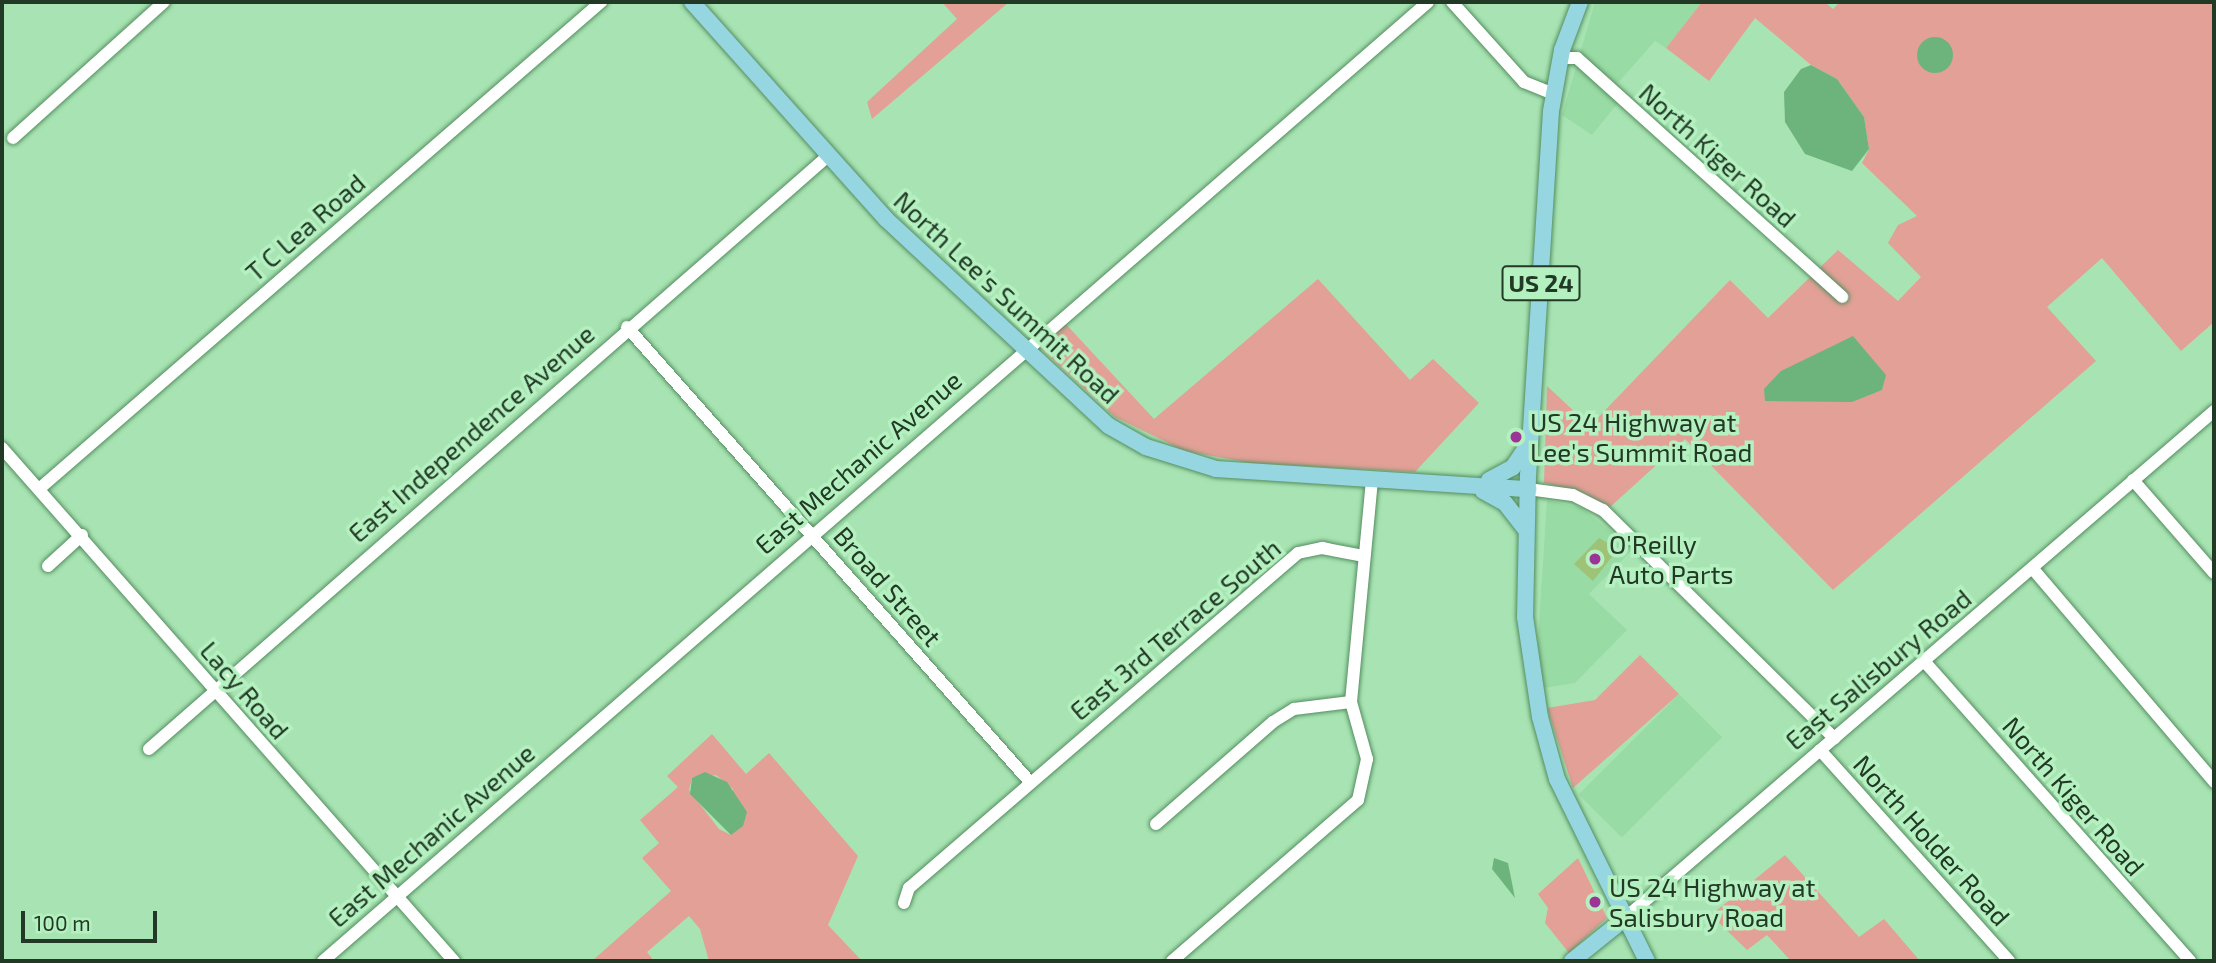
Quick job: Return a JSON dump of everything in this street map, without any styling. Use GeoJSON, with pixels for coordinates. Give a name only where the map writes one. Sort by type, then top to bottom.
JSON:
{"type":"FeatureCollection","features":[{"type":"Feature","properties":{"kind":"main road","name":"North Lee's Summit Road"},"geometry":{"type":"LineString","coordinates":[[692,2],[828,156],[1023,349],[1109,426],[1186,462],[1372,481],[1528,489]]}},
{"type":"Feature","properties":{"kind":"main road","name":"US 24"},"geometry":{"type":"LineString","coordinates":[[1580,2],[1560,58],[1553,94],[1528,489],[1525,617],[1545,741],[1571,813],[1623,919],[1647,961]]}},
{"type":"Feature","properties":{"kind":"main road"},"geometry":{"type":"LineString","coordinates":[[1526,530],[1505,502],[1483,487],[1513,467],[1531,440]]}},
{"type":"Feature","properties":{"kind":"main road","name":"East Salisbury Road"},"geometry":{"type":"LineString","coordinates":[[1572,961],[1623,919]]}},
{"type":"Feature","properties":{"kind":"street"},"geometry":{"type":"LineString","coordinates":[[13,138],[164,2]]}},
{"type":"Feature","properties":{"kind":"street","name":"T C Lea Road"},"geometry":{"type":"LineString","coordinates":[[39,489],[601,2]]}},
{"type":"Feature","properties":{"kind":"street","name":"East Mechanic Avenue"},"geometry":{"type":"LineString","coordinates":[[323,961],[1023,349],[1428,2]]}},
{"type":"Feature","properties":{"kind":"street"},"geometry":{"type":"LineString","coordinates":[[1452,2],[1524,82],[1553,94]]}},
{"type":"Feature","properties":{"kind":"street","name":"North Kiger Road"},"geometry":{"type":"LineString","coordinates":[[1560,58],[1577,58],[1842,297]]}},
{"type":"Feature","properties":{"kind":"street","name":"East Independence Avenue"},"geometry":{"type":"LineString","coordinates":[[149,749],[213,688],[627,327],[828,156]]}},
{"type":"Feature","properties":{"kind":"street","name":"Broad Street"},"geometry":{"type":"LineString","coordinates":[[627,327],[1030,782]]}},
{"type":"Feature","properties":{"kind":"street","name":"East Salisbury Road"},"geometry":{"type":"LineString","coordinates":[[1623,919],[2214,411]]}},
{"type":"Feature","properties":{"kind":"street","name":"Lacy Road"},"geometry":{"type":"LineString","coordinates":[[2,448],[82,535],[454,961]]}},
{"type":"Feature","properties":{"kind":"street"},"geometry":{"type":"LineString","coordinates":[[2133,480],[2214,573]]}},
{"type":"Feature","properties":{"kind":"street"},"geometry":{"type":"LineString","coordinates":[[1172,961],[1358,800],[1367,759],[1351,702],[1372,481]]}},
{"type":"Feature","properties":{"kind":"street","name":"North Holder Road"},"geometry":{"type":"LineString","coordinates":[[1528,489],[1573,495],[1603,510],[1834,738]]}},
{"type":"Feature","properties":{"kind":"street"},"geometry":{"type":"LineString","coordinates":[[48,566],[82,535]]}},
{"type":"Feature","properties":{"kind":"street","name":"East 3rd Terrace South"},"geometry":{"type":"LineString","coordinates":[[904,903],[909,888],[1298,553],[1322,548],[1364,556]]}},
{"type":"Feature","properties":{"kind":"street"},"geometry":{"type":"LineString","coordinates":[[2033,569],[2214,782]]}},
{"type":"Feature","properties":{"kind":"street","name":"North Kiger Road"},"geometry":{"type":"LineString","coordinates":[[1924,661],[2190,961]]}},
{"type":"Feature","properties":{"kind":"street"},"geometry":{"type":"LineString","coordinates":[[1156,824],[1273,722],[1294,709],[1351,702]]}},
{"type":"Feature","properties":{"kind":"street","name":"North Holder Road"},"geometry":{"type":"LineString","coordinates":[[1820,750],[2009,961]]}},
{"type":"Feature","properties":{"kind":"shaded area"},"geometry":{"type":"Polygon","coordinates":[[[942,2],[1009,2],[872,119],[867,102],[957,19],[942,2]]]}},
{"type":"Feature","properties":{"kind":"shaded area"},"geometry":{"type":"Polygon","coordinates":[[[1595,2],[1702,2],[1666,48],[1655,41],[1617,84],[1626,93],[1592,135],[1562,115],[1595,2]]]}},
{"type":"Feature","properties":{"kind":"shaded area"},"geometry":{"type":"Polygon","coordinates":[[[1702,2],[1825,2],[1833,9],[1840,2],[2214,2],[2214,322],[2181,351],[2102,258],[2047,307],[2096,361],[1833,590],[1685,439],[1609,508],[1584,493],[1544,483],[1547,386],[1590,426],[1730,280],[1768,318],[1838,250],[1898,301],[1921,277],[1888,243],[1898,225],[1917,216],[1862,163],[1869,149],[1864,117],[1837,79],[1811,65],[1755,18],[1709,81],[1666,48],[1702,2]]]}},
{"type":"Feature","properties":{"kind":"shaded area"},"geometry":{"type":"Polygon","coordinates":[[[1935,37],[1947,43],[1953,55],[1947,67],[1935,73],[1923,67],[1917,55],[1923,43],[1935,37]]]}},
{"type":"Feature","properties":{"kind":"shaded area"},"geometry":{"type":"Polygon","coordinates":[[[1811,65],[1837,79],[1864,117],[1869,149],[1852,171],[1805,154],[1785,122],[1784,92],[1801,69],[1811,65]]]}},
{"type":"Feature","properties":{"kind":"shaded area"},"geometry":{"type":"Polygon","coordinates":[[[1318,279],[1410,380],[1433,359],[1479,403],[1415,472],[1251,463],[1185,451],[1115,417],[1040,348],[1063,321],[1154,419],[1318,279]]]}},
{"type":"Feature","properties":{"kind":"shaded area"},"geometry":{"type":"Polygon","coordinates":[[[1853,336],[1886,375],[1882,390],[1852,402],[1765,401],[1764,389],[1781,371],[1853,336]]]}},
{"type":"Feature","properties":{"kind":"shaded area"},"geometry":{"type":"Polygon","coordinates":[[[1547,500],[1581,508],[1633,549],[1589,594],[1627,630],[1575,683],[1543,688],[1538,640],[1547,500]]]}},
{"type":"Feature","properties":{"kind":"shaded area"},"geometry":{"type":"Polygon","coordinates":[[[1640,655],[1679,694],[1573,788],[1547,708],[1595,700],[1640,655]]]}},
{"type":"Feature","properties":{"kind":"shaded area"},"geometry":{"type":"Polygon","coordinates":[[[1679,694],[1722,737],[1622,838],[1579,794],[1679,694]]]}},
{"type":"Feature","properties":{"kind":"shaded area"},"geometry":{"type":"Polygon","coordinates":[[[712,734],[746,774],[769,753],[858,856],[828,925],[862,961],[709,961],[700,929],[689,916],[647,952],[654,961],[592,961],[671,891],[642,858],[659,843],[640,820],[678,787],[667,776],[712,734]],[[716,775],[692,778],[689,790],[719,829],[731,835],[733,789],[716,775]]]}},
{"type":"Feature","properties":{"kind":"shaded area"},"geometry":{"type":"Polygon","coordinates":[[[705,772],[727,782],[747,812],[743,826],[731,835],[690,794],[692,778],[705,772]]]}},
{"type":"Feature","properties":{"kind":"shaded area"},"geometry":{"type":"Polygon","coordinates":[[[1785,855],[1859,937],[1884,919],[1920,961],[1791,961],[1767,935],[1747,950],[1711,915],[1785,855]]]}},
{"type":"Feature","properties":{"kind":"shaded area"},"geometry":{"type":"Polygon","coordinates":[[[1494,858],[1508,863],[1515,898],[1492,869],[1494,858]]]}},
{"type":"Feature","properties":{"kind":"shaded area"},"geometry":{"type":"Polygon","coordinates":[[[1578,858],[1607,918],[1569,953],[1545,923],[1548,908],[1538,894],[1578,858]]]}},
{"type":"Feature","properties":{"kind":"building","name":"O'Reilly Auto Parts"},"geometry":{"type":"Polygon","coordinates":[[[1599,538],[1618,549],[1593,581],[1574,564],[1599,538]]]}},
{"type":"Feature","properties":{"kind":"place","name":"US 24 Highway at Lee's Summit Road"},"geometry":{"type":"Point","coordinates":[1516,437]}},
{"type":"Feature","properties":{"kind":"place","name":"O'Reilly Auto Parts"},"geometry":{"type":"Point","coordinates":[1595,559]}},
{"type":"Feature","properties":{"kind":"place","name":"US 24 Highway at Salisbury Road"},"geometry":{"type":"Point","coordinates":[1595,902]}}]}
